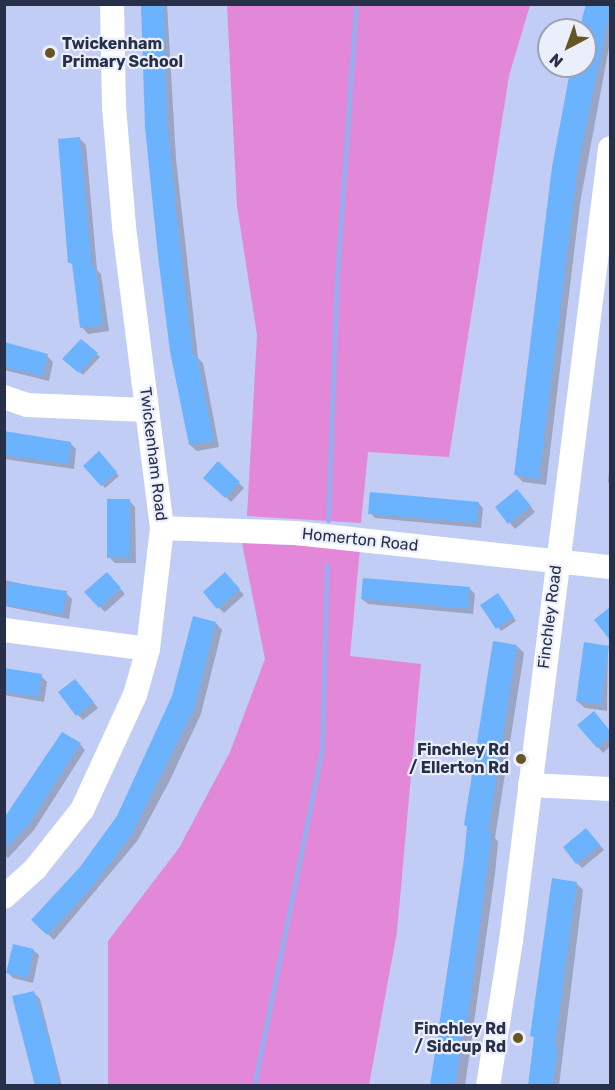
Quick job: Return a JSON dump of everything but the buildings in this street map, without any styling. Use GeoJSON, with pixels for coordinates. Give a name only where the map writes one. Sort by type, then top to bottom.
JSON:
{"type":"FeatureCollection","features":[{"type":"Feature","properties":{"kind":"street","name":"Twickenham Road"},"geometry":{"type":"LineString","coordinates":[[4,897],[35,869],[82,810],[135,695],[148,649],[162,528],[156,450],[147,410],[114,106],[112,4]]}},
{"type":"Feature","properties":{"kind":"street","name":"Finchley Road"},"geometry":{"type":"LineString","coordinates":[[488,1086],[530,786],[556,562],[607,214],[610,148]]}},
{"type":"Feature","properties":{"kind":"street"},"geometry":{"type":"LineString","coordinates":[[4,397],[27,405],[147,410]]}},
{"type":"Feature","properties":{"kind":"street","name":"Homerton Road"},"geometry":{"type":"LineString","coordinates":[[162,528],[296,533],[610,567]]}},
{"type":"Feature","properties":{"kind":"street"},"geometry":{"type":"LineString","coordinates":[[4,630],[148,649]]}},
{"type":"Feature","properties":{"kind":"street"},"geometry":{"type":"LineString","coordinates":[[530,786],[610,789]]}},
{"type":"Feature","properties":{"kind":"shaded area"},"geometry":{"type":"Polygon","coordinates":[[[227,5],[530,5],[509,76],[449,457],[368,452],[361,523],[247,516],[257,335],[237,206],[227,5]]]}},
{"type":"Feature","properties":{"kind":"shaded area"},"geometry":{"type":"Polygon","coordinates":[[[242,543],[360,548],[350,656],[421,664],[397,932],[369,1085],[108,1086],[108,941],[179,848],[230,752],[265,659],[242,543]]]}},
{"type":"Feature","properties":{"kind":"waterway"},"geometry":{"type":"LineString","coordinates":[[328,520],[337,277],[356,4]]}},
{"type":"Feature","properties":{"kind":"waterway"},"geometry":{"type":"LineString","coordinates":[[254,1086],[322,750],[327,565]]}},
{"type":"Feature","properties":{"kind":"place","name":"Twickenham Primary School"},"geometry":{"type":"Point","coordinates":[50,53]}},
{"type":"Feature","properties":{"kind":"place","name":"Finchley Rd / Ellerton Rd"},"geometry":{"type":"Point","coordinates":[521,759]}},
{"type":"Feature","properties":{"kind":"place","name":"Finchley Rd / Sidcup Rd"},"geometry":{"type":"Point","coordinates":[518,1038]}}]}
